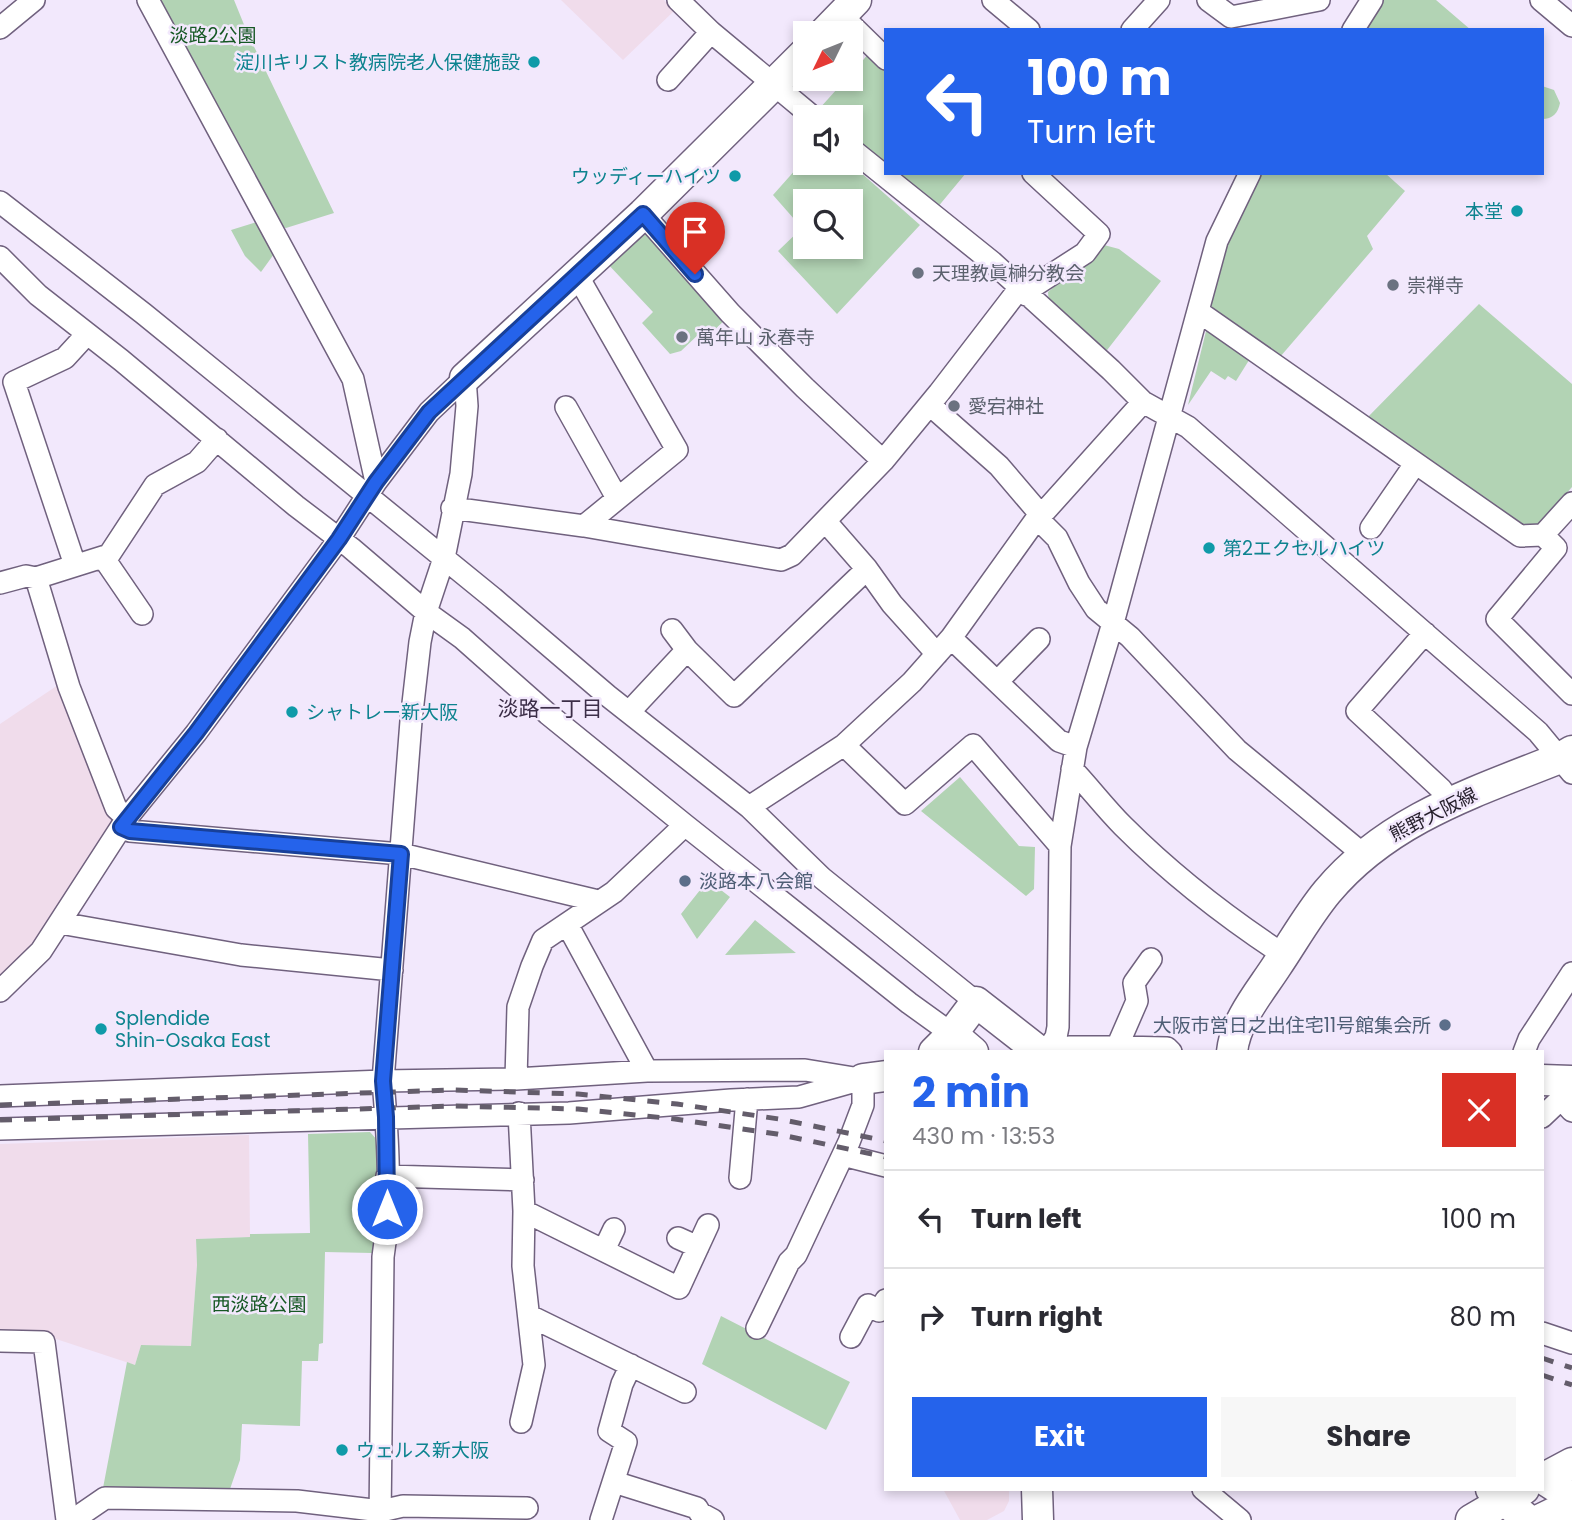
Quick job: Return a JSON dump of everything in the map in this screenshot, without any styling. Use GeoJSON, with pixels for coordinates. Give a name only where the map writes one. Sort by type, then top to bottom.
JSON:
{"type":"FeatureCollection","features":[{"type":"Feature","properties":{"kind":"street"},"geometry":{"type":"LineString","coordinates":[[0,28],[34,0]]}},
{"type":"Feature","properties":{"kind":"street"},"geometry":{"type":"LineString","coordinates":[[148,0],[353,379],[372,489]]}},
{"type":"Feature","properties":{"kind":"street"},"geometry":{"type":"LineString","coordinates":[[678,0],[711,32],[798,105]]}},
{"type":"Feature","properties":{"kind":"street"},"geometry":{"type":"LineString","coordinates":[[993,0],[1027,28]]}},
{"type":"Feature","properties":{"kind":"street"},"geometry":{"type":"LineString","coordinates":[[1134,28],[1159,0]]}},
{"type":"Feature","properties":{"kind":"street"},"geometry":{"type":"LineString","coordinates":[[1208,0],[1231,17],[1319,0]]}},
{"type":"Feature","properties":{"kind":"street"},"geometry":{"type":"LineString","coordinates":[[1354,28],[1372,0]]}},
{"type":"Feature","properties":{"kind":"street"},"geometry":{"type":"LineString","coordinates":[[1541,0],[1572,26]]}},
{"type":"Feature","properties":{"kind":"street"},"geometry":{"type":"LineString","coordinates":[[840,16],[884,57]]}},
{"type":"Feature","properties":{"kind":"street"},"geometry":{"type":"LineString","coordinates":[[668,80],[711,32]]}},
{"type":"Feature","properties":{"kind":"street"},"geometry":{"type":"LineString","coordinates":[[0,991],[41,951],[124,823],[196,733],[429,412],[643,214],[793,66]]}},
{"type":"Feature","properties":{"kind":"street"},"geometry":{"type":"LineString","coordinates":[[863,158],[992,262],[1143,402],[1188,427],[1568,760]]}},
{"type":"Feature","properties":{"kind":"street"},"geometry":{"type":"LineString","coordinates":[[452,508],[584,526],[781,560],[792,555],[826,523],[883,461],[1023,292],[1085,253],[1099,234],[1035,175]]}},
{"type":"Feature","properties":{"kind":"street"},"geometry":{"type":"LineString","coordinates":[[1047,1050],[1056,1037],[1058,1027],[1060,846],[1076,747],[1113,623],[1217,240],[1249,175]]}},
{"type":"Feature","properties":{"kind":"street"},"geometry":{"type":"LineString","coordinates":[[0,202],[372,489],[444,558],[559,656],[749,807],[822,878],[1037,1050]]}},
{"type":"Feature","properties":{"kind":"street"},"geometry":{"type":"LineString","coordinates":[[643,214],[730,313],[883,461]]}},
{"type":"Feature","properties":{"kind":"street"},"geometry":{"type":"LineString","coordinates":[[0,257],[38,295],[426,612],[462,638],[548,714],[909,1003],[953,1046],[976,1002]]}},
{"type":"Feature","properties":{"kind":"street"},"geometry":{"type":"LineString","coordinates":[[577,275],[677,450],[584,526]]}},
{"type":"Feature","properties":{"kind":"street"},"geometry":{"type":"LineString","coordinates":[[1199,312],[1520,536],[1543,536],[1556,548],[1497,619],[1572,694]]}},
{"type":"Feature","properties":{"kind":"street"},"geometry":{"type":"LineString","coordinates":[[87,334],[65,358],[14,382],[89,561],[142,614]]}},
{"type":"Feature","properties":{"kind":"street"},"geometry":{"type":"LineString","coordinates":[[380,1515],[383,1257],[387,1233],[383,1081],[411,721],[420,642],[426,612],[444,558],[461,474],[467,406],[465,378]]}},
{"type":"Feature","properties":{"kind":"street"},"geometry":{"type":"LineString","coordinates":[[749,807],[845,745],[912,682],[944,646],[1038,516],[1143,402]]}},
{"type":"Feature","properties":{"kind":"street"},"geometry":{"type":"LineString","coordinates":[[930,405],[999,466],[1057,538],[1086,596],[1096,609],[1130,637],[1237,750],[1364,855]]}},
{"type":"Feature","properties":{"kind":"street"},"geometry":{"type":"LineString","coordinates":[[566,407],[617,498]]}},
{"type":"Feature","properties":{"kind":"street"},"geometry":{"type":"LineString","coordinates":[[0,583],[26,576],[36,578],[109,555],[155,485],[197,462],[217,439]]}},
{"type":"Feature","properties":{"kind":"street"},"geometry":{"type":"LineString","coordinates":[[1371,528],[1415,464]]}},
{"type":"Feature","properties":{"kind":"street"},"geometry":{"type":"LineString","coordinates":[[1543,536],[1572,503]]}},
{"type":"Feature","properties":{"kind":"street"},"geometry":{"type":"LineString","coordinates":[[826,523],[867,569],[892,604],[944,646],[997,682],[1059,741],[1076,747]]}},
{"type":"Feature","properties":{"kind":"street"},"geometry":{"type":"LineString","coordinates":[[672,630],[687,650],[734,696],[867,569]]}},
{"type":"Feature","properties":{"kind":"street"},"geometry":{"type":"LineString","coordinates":[[36,578],[69,687],[116,808],[130,831],[401,854],[598,901]]}},
{"type":"Feature","properties":{"kind":"street"},"geometry":{"type":"LineString","coordinates":[[1425,633],[1357,711],[1433,782],[1450,802]]}},
{"type":"Feature","properties":{"kind":"street"},"geometry":{"type":"LineString","coordinates":[[997,682],[1039,639]]}},
{"type":"Feature","properties":{"kind":"street"},"geometry":{"type":"LineString","coordinates":[[630,711],[687,650]]}},
{"type":"Feature","properties":{"kind":"street"},"geometry":{"type":"LineString","coordinates":[[845,745],[905,804],[973,745],[1060,846]]}},
{"type":"Feature","properties":{"kind":"street","name":"熊野大阪線"},"geometry":{"type":"LineString","coordinates":[[1233,1050],[1247,1011],[1284,955],[1328,890],[1364,855],[1407,823],[1450,802],[1568,760]]}},
{"type":"Feature","properties":{"kind":"street"},"geometry":{"type":"LineString","coordinates":[[1072,769],[1116,819],[1172,871],[1210,904],[1284,955]]}},
{"type":"Feature","properties":{"kind":"street"},"geometry":{"type":"LineString","coordinates":[[516,1079],[518,1007],[543,940],[614,892],[685,825]]}},
{"type":"Feature","properties":{"kind":"street"},"geometry":{"type":"LineString","coordinates":[[60,922],[241,954],[392,970]]}},
{"type":"Feature","properties":{"kind":"street"},"geometry":{"type":"LineString","coordinates":[[567,924],[648,1071]]}},
{"type":"Feature","properties":{"kind":"street"},"geometry":{"type":"LineString","coordinates":[[1117,1047],[1138,1001],[1134,983],[1152,959]]}},
{"type":"Feature","properties":{"kind":"street"},"geometry":{"type":"LineString","coordinates":[[1525,1050],[1529,1039],[1572,973]]}},
{"type":"Feature","properties":{"kind":"street"},"geometry":{"type":"LineString","coordinates":[[1060,1050],[1069,1047],[1169,1050]]}},
{"type":"Feature","properties":{"kind":"street"},"geometry":{"type":"LineString","coordinates":[[0,1097],[383,1081],[516,1079],[648,1071],[805,1070],[874,1078]]}},
{"type":"Feature","properties":{"kind":"street"},"geometry":{"type":"LineString","coordinates":[[565,1075],[569,1112]]}},
{"type":"Feature","properties":{"kind":"street"},"geometry":{"type":"LineString","coordinates":[[0,1129],[569,1112],[799,1097],[874,1078]]}},
{"type":"Feature","properties":{"kind":"street"},"geometry":{"type":"LineString","coordinates":[[757,1328],[789,1262],[796,1255],[843,1155],[874,1078]]}},
{"type":"Feature","properties":{"kind":"street"},"geometry":{"type":"LineString","coordinates":[[1544,1114],[1562,1090]]}},
{"type":"Feature","properties":{"kind":"street"},"geometry":{"type":"LineString","coordinates":[[740,1178],[747,1099]]}},
{"type":"Feature","properties":{"kind":"street"},"geometry":{"type":"LineString","coordinates":[[519,1113],[524,1211],[523,1266],[534,1365],[521,1422]]}},
{"type":"Feature","properties":{"kind":"street"},"geometry":{"type":"LineString","coordinates":[[843,1155],[884,1165]]}},
{"type":"Feature","properties":{"kind":"street"},"geometry":{"type":"LineString","coordinates":[[387,1176],[523,1180]]}},
{"type":"Feature","properties":{"kind":"street"},"geometry":{"type":"LineString","coordinates":[[524,1211],[679,1288],[708,1225]]}},
{"type":"Feature","properties":{"kind":"street"},"geometry":{"type":"LineString","coordinates":[[604,1250],[614,1229]]}},
{"type":"Feature","properties":{"kind":"street"},"geometry":{"type":"LineString","coordinates":[[678,1238],[698,1247]]}},
{"type":"Feature","properties":{"kind":"street"},"geometry":{"type":"LineString","coordinates":[[851,1337],[868,1305],[879,1311],[884,1303]]}},
{"type":"Feature","properties":{"kind":"street"},"geometry":{"type":"LineString","coordinates":[[530,1316],[685,1392]]}},
{"type":"Feature","properties":{"kind":"street"},"geometry":{"type":"LineString","coordinates":[[1544,1334],[1572,1343]]}},
{"type":"Feature","properties":{"kind":"street"},"geometry":{"type":"LineString","coordinates":[[0,1341],[44,1342],[68,1520]]}},
{"type":"Feature","properties":{"kind":"street"},"geometry":{"type":"LineString","coordinates":[[601,1520],[626,1441],[609,1431],[631,1365]]}},
{"type":"Feature","properties":{"kind":"street"},"geometry":{"type":"LineString","coordinates":[[1544,1478],[1572,1463]]}},
{"type":"Feature","properties":{"kind":"street"},"geometry":{"type":"LineString","coordinates":[[1544,1480],[1572,1497]]}},
{"type":"Feature","properties":{"kind":"street"},"geometry":{"type":"LineString","coordinates":[[614,1482],[697,1507],[701,1513],[713,1520]]}},
{"type":"Feature","properties":{"kind":"street"},"geometry":{"type":"LineString","coordinates":[[1205,1491],[1240,1520]]}},
{"type":"Feature","properties":{"kind":"street"},"geometry":{"type":"LineString","coordinates":[[1471,1520],[1506,1493],[1528,1520]]}},
{"type":"Feature","properties":{"kind":"street"},"geometry":{"type":"LineString","coordinates":[[74,1520],[105,1498],[196,1503],[297,1501],[380,1515],[403,1506],[527,1508]]}},
{"type":"Feature","properties":{"kind":"street"},"geometry":{"type":"LineString","coordinates":[[1539,1520],[1572,1504]]}},
{"type":"Feature","properties":{"kind":"shaded area"},"geometry":{"type":"Polygon","coordinates":[[[561,0],[664,0],[674,11],[623,60],[561,0]]]}},
{"type":"Feature","properties":{"kind":"shaded area"},"geometry":{"type":"Polygon","coordinates":[[[61,683],[113,822],[34,946],[0,978],[0,724],[61,683]]]}},
{"type":"Feature","properties":{"kind":"shaded area"},"geometry":{"type":"Polygon","coordinates":[[[249,1135],[250,1237],[196,1239],[197,1265],[191,1346],[141,1345],[135,1365],[50,1337],[0,1334],[0,1144],[249,1135]]]}},
{"type":"Feature","properties":{"kind":"shaded area"},"geometry":{"type":"Polygon","coordinates":[[[944,1491],[1009,1491],[1009,1501],[1004,1511],[987,1520],[960,1520],[944,1491]]]}},
{"type":"Feature","properties":{"kind":"green space","name":"淡路2公園"},"geometry":{"type":"Polygon","coordinates":[[[157,0],[234,0],[334,213],[286,228],[279,226],[157,0]]]}},
{"type":"Feature","properties":{"kind":"green space"},"geometry":{"type":"Polygon","coordinates":[[[1381,0],[1436,0],[1469,28],[1360,28],[1381,0]]]}},
{"type":"Feature","properties":{"kind":"green space"},"geometry":{"type":"Polygon","coordinates":[[[870,52],[884,65],[884,164],[863,146],[863,105],[823,105],[835,91],[863,91],[863,60],[870,52]]]}},
{"type":"Feature","properties":{"kind":"green space"},"geometry":{"type":"Polygon","coordinates":[[[1544,87],[1554,90],[1560,103],[1558,110],[1544,119],[1544,87]]]}},
{"type":"Feature","properties":{"kind":"green space"},"geometry":{"type":"Polygon","coordinates":[[[793,172],[793,175],[863,175],[920,225],[837,314],[778,251],[793,237],[793,259],[863,259],[863,189],[793,189],[793,218],[773,195],[793,172]]]}},
{"type":"Feature","properties":{"kind":"green space"},"geometry":{"type":"Polygon","coordinates":[[[897,175],[964,175],[937,208],[897,175]]]}},
{"type":"Feature","properties":{"kind":"green space"},"geometry":{"type":"Polygon","coordinates":[[[1257,175],[1387,175],[1405,191],[1367,236],[1373,249],[1280,357],[1208,307],[1219,262],[1257,175]]]}},
{"type":"Feature","properties":{"kind":"green space"},"geometry":{"type":"Polygon","coordinates":[[[257,222],[274,254],[261,272],[245,256],[231,230],[257,222]]]}},
{"type":"Feature","properties":{"kind":"green space"},"geometry":{"type":"Polygon","coordinates":[[[644,224],[728,317],[706,338],[700,333],[681,351],[670,354],[642,323],[653,312],[605,261],[644,224]]]}},
{"type":"Feature","properties":{"kind":"green space"},"geometry":{"type":"Polygon","coordinates":[[[1104,245],[1119,249],[1161,281],[1104,354],[1049,305],[1048,292],[1104,245]]]}},
{"type":"Feature","properties":{"kind":"green space"},"geometry":{"type":"Polygon","coordinates":[[[1479,304],[1572,384],[1572,487],[1537,527],[1524,531],[1365,420],[1479,304]]]}},
{"type":"Feature","properties":{"kind":"green space"},"geometry":{"type":"Polygon","coordinates":[[[1207,327],[1251,357],[1236,381],[1228,376],[1225,380],[1211,371],[1188,405],[1207,327]]]}},
{"type":"Feature","properties":{"kind":"green space"},"geometry":{"type":"Polygon","coordinates":[[[960,777],[1019,846],[1035,847],[1034,889],[1026,896],[921,811],[960,777]]]}},
{"type":"Feature","properties":{"kind":"green space"},"geometry":{"type":"Polygon","coordinates":[[[708,880],[730,897],[697,939],[681,914],[708,880]]]}},
{"type":"Feature","properties":{"kind":"green space"},"geometry":{"type":"Polygon","coordinates":[[[755,920],[796,953],[725,955],[755,920]]]}},
{"type":"Feature","properties":{"kind":"green space","name":"西淡路公園"},"geometry":{"type":"Polygon","coordinates":[[[370,1132],[378,1141],[379,1231],[372,1253],[325,1252],[323,1343],[319,1344],[318,1361],[302,1361],[300,1426],[242,1424],[240,1460],[230,1489],[103,1488],[127,1362],[135,1365],[141,1345],[191,1346],[197,1265],[196,1239],[250,1237],[250,1234],[310,1233],[308,1134],[370,1132]]]}},
{"type":"Feature","properties":{"kind":"green space"},"geometry":{"type":"Polygon","coordinates":[[[721,1316],[850,1382],[826,1430],[702,1364],[721,1316]]]}},
{"type":"Feature","properties":{"kind":"railway"},"geometry":{"type":"LineString","coordinates":[[0,1105],[453,1090],[578,1094],[677,1104],[779,1119],[884,1141]]}},
{"type":"Feature","properties":{"kind":"railway"},"geometry":{"type":"LineString","coordinates":[[0,1120],[453,1106],[578,1109],[675,1119],[777,1134],[884,1157]]}},
{"type":"Feature","properties":{"kind":"railway"},"geometry":{"type":"LineString","coordinates":[[1544,1359],[1572,1368]]}},
{"type":"Feature","properties":{"kind":"railway"},"geometry":{"type":"LineString","coordinates":[[1544,1376],[1572,1385]]}},
{"type":"Feature","properties":{"kind":"place","name":"淀川キリスト教病院老人保健施設"},"geometry":{"type":"Point","coordinates":[534,62]}},
{"type":"Feature","properties":{"kind":"place","name":"ウッディーハイツ"},"geometry":{"type":"Point","coordinates":[735,176]}},
{"type":"Feature","properties":{"kind":"place","name":"本堂"},"geometry":{"type":"Point","coordinates":[1517,211]}},
{"type":"Feature","properties":{"kind":"place","name":"天理教眞榊分教会"},"geometry":{"type":"Point","coordinates":[918,273]}},
{"type":"Feature","properties":{"kind":"place","name":"崇禅寺"},"geometry":{"type":"Point","coordinates":[1393,285]}},
{"type":"Feature","properties":{"kind":"place","name":"萬年山 永春寺"},"geometry":{"type":"Point","coordinates":[682,337]}},
{"type":"Feature","properties":{"kind":"place","name":"愛宕神社"},"geometry":{"type":"Point","coordinates":[954,406]}},
{"type":"Feature","properties":{"kind":"place","name":"第2エクセルハイツ"},"geometry":{"type":"Point","coordinates":[1209,548]}},
{"type":"Feature","properties":{"kind":"place","name":"シャトレー新大阪"},"geometry":{"type":"Point","coordinates":[292,712]}},
{"type":"Feature","properties":{"kind":"place","name":"淡路本八会館"},"geometry":{"type":"Point","coordinates":[685,881]}},
{"type":"Feature","properties":{"kind":"place","name":"大阪市営日之出住宅11号館集会所"},"geometry":{"type":"Point","coordinates":[1445,1025]}},
{"type":"Feature","properties":{"kind":"place","name":"Splendide Shin-Osaka East"},"geometry":{"type":"Point","coordinates":[101,1029]}},
{"type":"Feature","properties":{"kind":"place","name":"ウェルス新大阪"},"geometry":{"type":"Point","coordinates":[342,1450]}},
{"type":"Feature","properties":{"kind":"district","name":"淡路一丁目"},"geometry":{"type":"Point","coordinates":[550,709]}},
{"type":"Feature","properties":{"kind":"route"},"geometry":{"type":"LineString","coordinates":[[387,1209],[383,1081],[401,854],[130,831],[121,827],[196,733],[429,412],[643,214],[695,274]]}}]}
